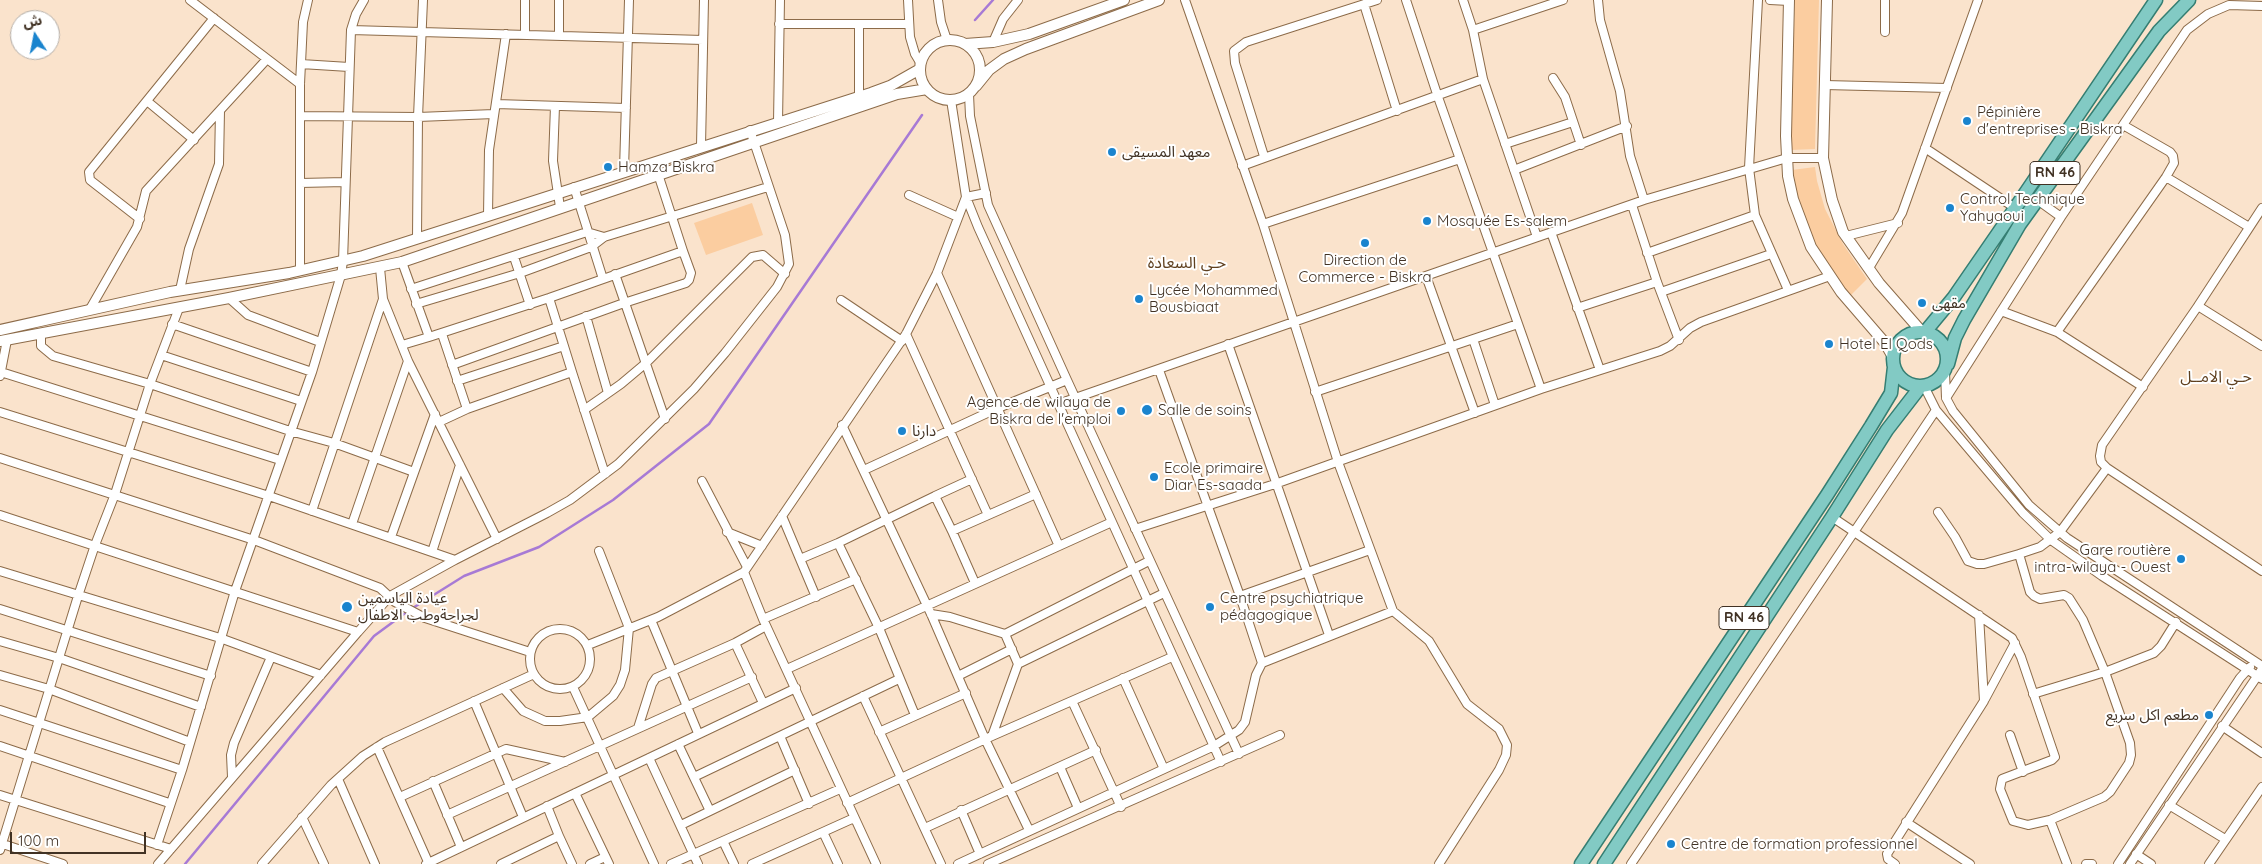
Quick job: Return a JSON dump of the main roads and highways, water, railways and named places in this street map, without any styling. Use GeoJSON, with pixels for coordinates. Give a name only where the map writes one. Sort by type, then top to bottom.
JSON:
{"type":"FeatureCollection","features":[{"type":"Feature","properties":{"kind":"main road","name":"RN 46"},"geometry":{"type":"LineString","coordinates":[[1924,332],[1954,296],[2156,0]]}},
{"type":"Feature","properties":{"kind":"main road","name":"RN 46"},"geometry":{"type":"LineString","coordinates":[[1946,368],[1955,338],[1964,320],[2036,199],[2159,31],[2189,0]]}},
{"type":"Feature","properties":{"kind":"main road"},"geometry":{"type":"LineString","coordinates":[[2159,31],[2200,0]]}},
{"type":"Feature","properties":{"kind":"main road"},"geometry":{"type":"LineString","coordinates":[[1924,332],[1940,340],[1945,347],[1946,368],[1932,384],[1923,386],[1905,382],[1898,375],[1893,362],[1895,348],[1900,340],[1908,334],[1924,332]]}},
{"type":"Feature","properties":{"kind":"main road","name":"RN 46"},"geometry":{"type":"LineString","coordinates":[[1581,864],[1871,426],[1891,393],[1893,362]]}},
{"type":"Feature","properties":{"kind":"main road","name":"RN 46"},"geometry":{"type":"LineString","coordinates":[[1604,864],[1887,430],[1923,386]]}},
{"type":"Feature","properties":{"kind":"waterway"},"geometry":{"type":"LineString","coordinates":[[975,20],[993,0]]}},
{"type":"Feature","properties":{"kind":"waterway"},"geometry":{"type":"LineString","coordinates":[[185,864],[374,636],[408,611],[464,576],[539,547],[613,500],[709,424],[922,115]]}},
{"type":"Feature","properties":{"kind":"place","name":"Pépinière d'entreprises - Biskra"},"geometry":{"type":"Point","coordinates":[1967,121]}},
{"type":"Feature","properties":{"kind":"place","name":"معهد المسيقى"},"geometry":{"type":"Point","coordinates":[1112,152]}},
{"type":"Feature","properties":{"kind":"place","name":"Hamza Biskra"},"geometry":{"type":"Point","coordinates":[608,167]}},
{"type":"Feature","properties":{"kind":"place","name":"Control Technique Yahyaoui"},"geometry":{"type":"Point","coordinates":[1950,208]}},
{"type":"Feature","properties":{"kind":"place","name":"Mosquée Es-salem"},"geometry":{"type":"Point","coordinates":[1427,221]}},
{"type":"Feature","properties":{"kind":"place","name":"Direction de Commerce - Biskra"},"geometry":{"type":"Point","coordinates":[1365,243]}},
{"type":"Feature","properties":{"kind":"place","name":"Lycée Mohammed Bousbiaat"},"geometry":{"type":"Point","coordinates":[1139,299]}},
{"type":"Feature","properties":{"kind":"place","name":"مقهى"},"geometry":{"type":"Point","coordinates":[1922,303]}},
{"type":"Feature","properties":{"kind":"place","name":"Hotel El Qods"},"geometry":{"type":"Point","coordinates":[1829,344]}},
{"type":"Feature","properties":{"kind":"place","name":"Salle de soins"},"geometry":{"type":"Point","coordinates":[1147,410]}},
{"type":"Feature","properties":{"kind":"place","name":"Agence de wilaya de Biskra de l'emploi"},"geometry":{"type":"Point","coordinates":[1121,411]}},
{"type":"Feature","properties":{"kind":"place","name":"دارنا"},"geometry":{"type":"Point","coordinates":[902,431]}},
{"type":"Feature","properties":{"kind":"place","name":"Ecole primaire Diar Es-saada"},"geometry":{"type":"Point","coordinates":[1154,477]}},
{"type":"Feature","properties":{"kind":"place","name":"Gare routière intra-wilaya - Ouest"},"geometry":{"type":"Point","coordinates":[2181,559]}},
{"type":"Feature","properties":{"kind":"place","name":"عيادة الياسمين لجراحةوطب الاطفال"},"geometry":{"type":"Point","coordinates":[347,607]}},
{"type":"Feature","properties":{"kind":"place","name":"Centre psychiatrique pédagogique"},"geometry":{"type":"Point","coordinates":[1210,607]}},
{"type":"Feature","properties":{"kind":"place","name":"مطعم اكل سريع"},"geometry":{"type":"Point","coordinates":[2209,715]}},
{"type":"Feature","properties":{"kind":"place","name":"Centre de formation professionnel"},"geometry":{"type":"Point","coordinates":[1671,844]}},
{"type":"Feature","properties":{"kind":"district","name":"حـي السعادة"},"geometry":{"type":"Point","coordinates":[1187,263]}},
{"type":"Feature","properties":{"kind":"district","name":"حـي الامــل"},"geometry":{"type":"Point","coordinates":[2216,377]}}]}
